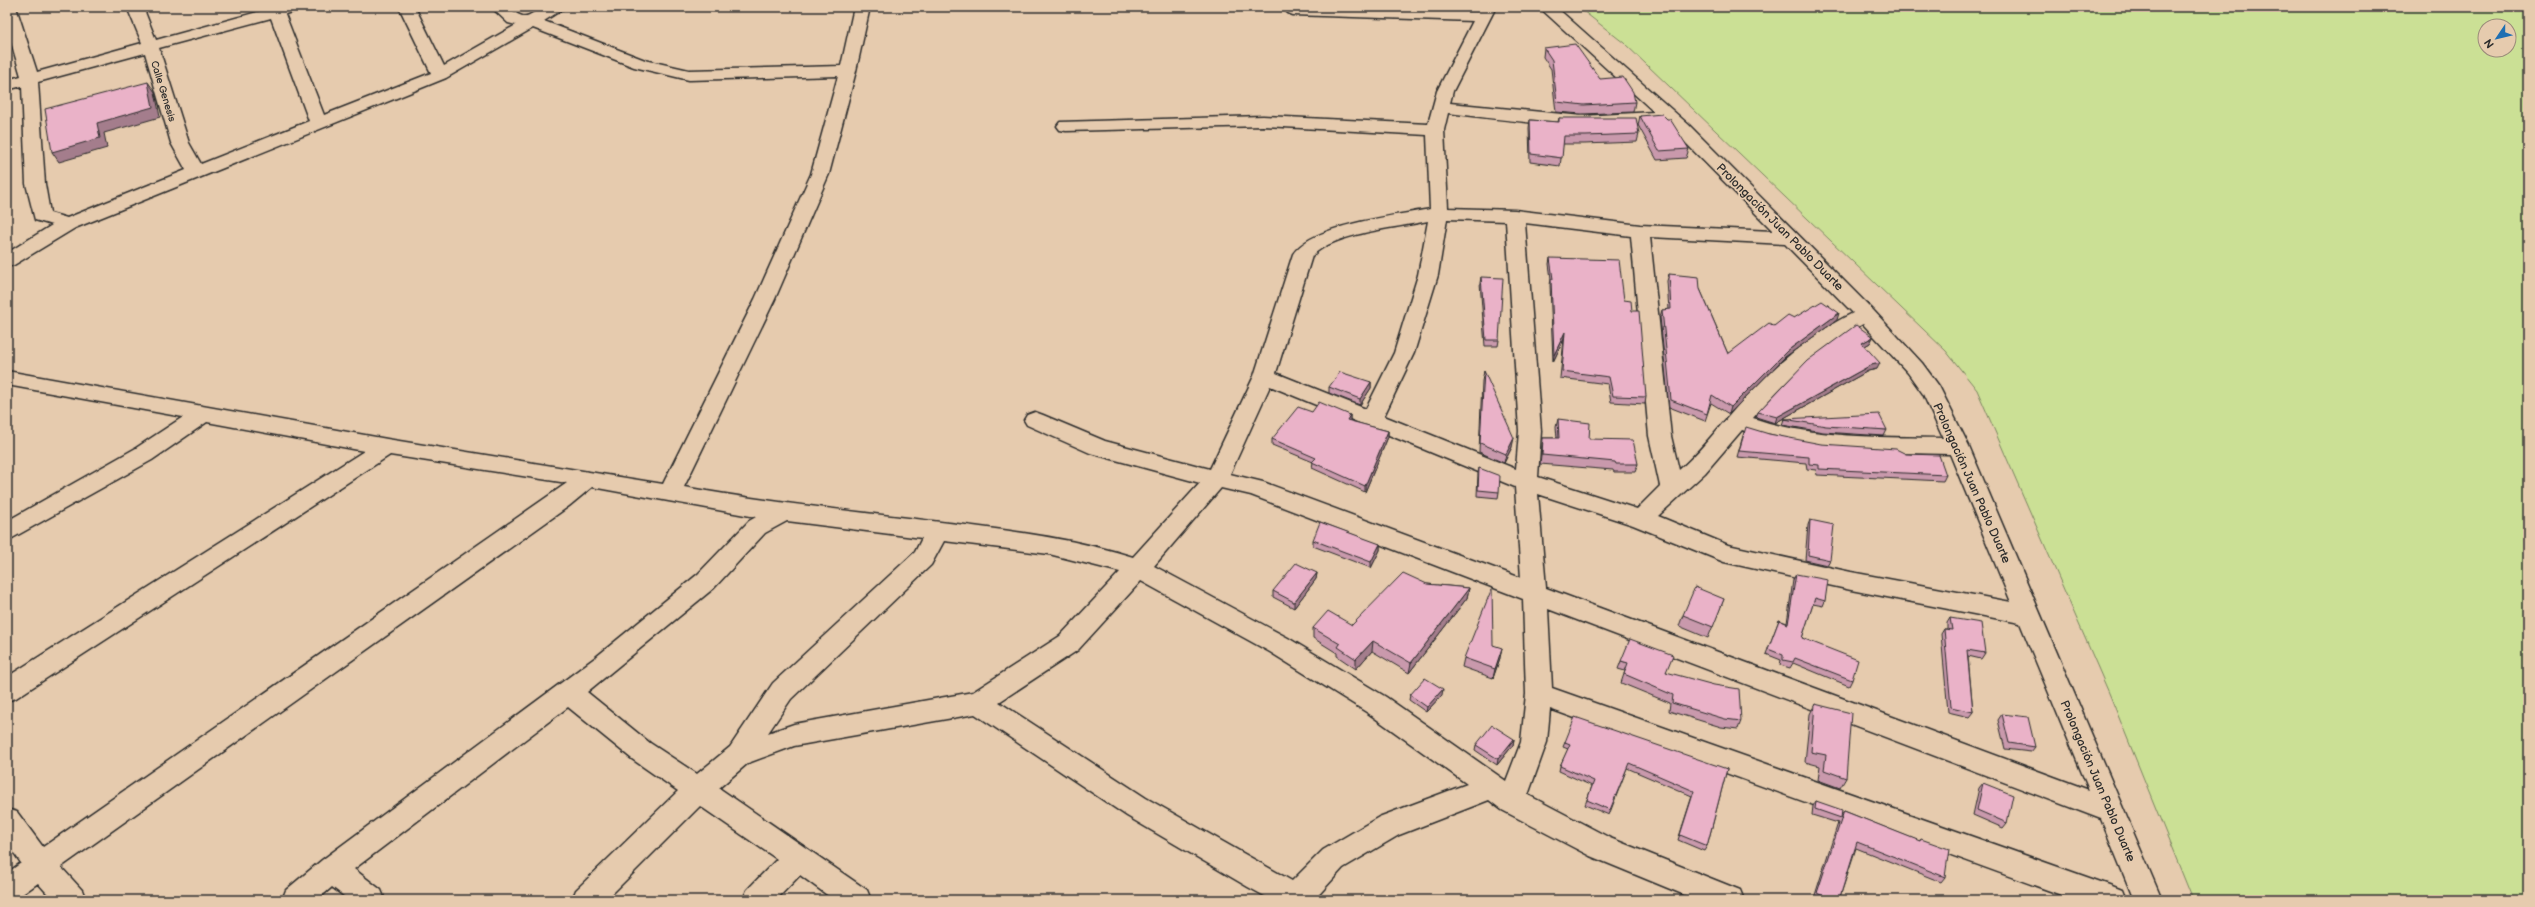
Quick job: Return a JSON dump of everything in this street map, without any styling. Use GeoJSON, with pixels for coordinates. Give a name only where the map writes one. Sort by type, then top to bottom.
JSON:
{"type":"FeatureCollection","features":[{"type":"Feature","properties":{"kind":"street"},"geometry":{"type":"LineString","coordinates":[[8,7],[30,78],[35,137],[36,198],[42,216],[68,224]]}},
{"type":"Feature","properties":{"kind":"street","name":"Calle Genesis"},"geometry":{"type":"LineString","coordinates":[[135,7],[151,47],[180,143],[197,172]]}},
{"type":"Feature","properties":{"kind":"street"},"geometry":{"type":"LineString","coordinates":[[7,85],[151,47],[276,10],[294,7]]}},
{"type":"Feature","properties":{"kind":"street"},"geometry":{"type":"LineString","coordinates":[[407,7],[440,75]]}},
{"type":"Feature","properties":{"kind":"street"},"geometry":{"type":"LineString","coordinates":[[499,7],[514,20],[532,22],[640,64],[688,76],[848,71]]}},
{"type":"Feature","properties":{"kind":"street"},"geometry":{"type":"LineString","coordinates":[[7,261],[68,224],[440,75],[558,7]]}},
{"type":"Feature","properties":{"kind":"street"},"geometry":{"type":"LineString","coordinates":[[670,493],[765,299],[820,174],[848,71],[862,7]]}},
{"type":"Feature","properties":{"kind":"street","name":"Prolongación Juan Pablo Duarte"},"geometry":{"type":"LineString","coordinates":[[1546,7],[1667,115],[1866,315],[1915,368],[1932,391],[1958,446],[2148,900]]}},
{"type":"Feature","properties":{"kind":"street"},"geometry":{"type":"LineString","coordinates":[[276,10],[318,124]]}},
{"type":"Feature","properties":{"kind":"street"},"geometry":{"type":"LineString","coordinates":[[1293,10],[1486,12],[1444,91],[1435,130],[1438,213],[1428,275],[1404,353],[1371,420]]}},
{"type":"Feature","properties":{"kind":"street"},"geometry":{"type":"LineString","coordinates":[[1440,107],[1520,117],[1597,122],[1626,121],[1667,115]]}},
{"type":"Feature","properties":{"kind":"street"},"geometry":{"type":"LineString","coordinates":[[1066,126],[1263,121],[1435,130]]}},
{"type":"Feature","properties":{"kind":"street"},"geometry":{"type":"LineString","coordinates":[[739,755],[794,735],[979,702],[1069,643],[1138,568],[1217,478],[1264,376],[1307,249],[1333,236],[1438,213],[1515,216],[1640,230],[1790,238]]}},
{"type":"Feature","properties":{"kind":"street"},"geometry":{"type":"LineString","coordinates":[[979,702],[1050,752],[1136,808],[1296,899],[1333,858],[1389,826],[1502,794],[1534,742],[1539,694],[1535,593],[1526,482],[1530,431],[1515,216]]}},
{"type":"Feature","properties":{"kind":"street"},"geometry":{"type":"LineString","coordinates":[[1640,230],[1649,338],[1660,436],[1672,488]]}},
{"type":"Feature","properties":{"kind":"street"},"geometry":{"type":"LineString","coordinates":[[1641,519],[1672,488],[1697,467],[1758,397],[1817,344],[1837,329],[1866,315]]}},
{"type":"Feature","properties":{"kind":"street"},"geometry":{"type":"LineString","coordinates":[[1264,376],[1526,482],[1641,519],[1724,553],[1758,562],[2029,615]]}},
{"type":"Feature","properties":{"kind":"street"},"geometry":{"type":"LineString","coordinates":[[13,384],[132,399],[387,447],[588,478],[782,513],[1049,545],[1104,557],[1138,568],[1279,645],[1377,705],[1502,794],[1600,847],[1730,900]]}},
{"type":"Feature","properties":{"kind":"street"},"geometry":{"type":"LineString","coordinates":[[7,532],[144,454],[204,413]]}},
{"type":"Feature","properties":{"kind":"street"},"geometry":{"type":"LineString","coordinates":[[1035,420],[1098,447],[1149,462],[1255,488],[2111,811]]}},
{"type":"Feature","properties":{"kind":"street"},"geometry":{"type":"LineString","coordinates":[[1737,420],[1760,430],[1790,437],[1850,445],[1958,446]]}},
{"type":"Feature","properties":{"kind":"street"},"geometry":{"type":"LineString","coordinates":[[7,690],[387,447]]}},
{"type":"Feature","properties":{"kind":"street"},"geometry":{"type":"LineString","coordinates":[[7,888],[561,500],[588,478]]}},
{"type":"Feature","properties":{"kind":"street"},"geometry":{"type":"LineString","coordinates":[[739,506],[757,527]]}},
{"type":"Feature","properties":{"kind":"street"},"geometry":{"type":"LineString","coordinates":[[296,900],[332,869],[568,692],[706,581],[730,558],[757,527],[782,513]]}},
{"type":"Feature","properties":{"kind":"street"},"geometry":{"type":"LineString","coordinates":[[586,900],[697,790],[739,755],[782,691],[924,558],[937,531]]}},
{"type":"Feature","properties":{"kind":"street"},"geometry":{"type":"LineString","coordinates":[[568,692],[641,751],[798,858],[856,900]]}},
{"type":"Feature","properties":{"kind":"street"},"geometry":{"type":"LineString","coordinates":[[1539,694],[2112,900]]}},
{"type":"Feature","properties":{"kind":"street"},"geometry":{"type":"LineString","coordinates":[[7,821],[40,865],[72,900]]}},
{"type":"Feature","properties":{"kind":"street"},"geometry":{"type":"LineString","coordinates":[[757,900],[798,858]]}},
{"type":"Feature","properties":{"kind":"street"},"geometry":{"type":"LineString","coordinates":[[332,869],[371,900]]}},
{"type":"Feature","properties":{"kind":"green space"},"geometry":{"type":"Polygon","coordinates":[[[1578,7],[2528,7],[2528,900],[2193,900],[2109,693],[1977,390],[1946,351],[1624,43],[1578,7]]]}},
{"type":"Feature","properties":{"kind":"building"},"geometry":{"type":"Polygon","coordinates":[[[1575,44],[1600,79],[1623,77],[1633,92],[1635,102],[1584,105],[1557,102],[1552,60],[1544,48],[1575,44]]]}},
{"type":"Feature","properties":{"kind":"building"},"geometry":{"type":"Polygon","coordinates":[[[148,82],[153,107],[97,123],[100,138],[52,152],[45,109],[148,82]]]}},
{"type":"Feature","properties":{"kind":"building"},"geometry":{"type":"Polygon","coordinates":[[[1662,114],[1667,119],[1670,119],[1689,149],[1659,151],[1640,116],[1662,114]]]}},
{"type":"Feature","properties":{"kind":"building"},"geometry":{"type":"Polygon","coordinates":[[[1559,118],[1636,118],[1639,134],[1564,136],[1562,158],[1531,154],[1530,120],[1559,122],[1559,118]]]}},
{"type":"Feature","properties":{"kind":"building"},"geometry":{"type":"Polygon","coordinates":[[[1550,258],[1619,260],[1624,300],[1631,301],[1632,311],[1639,311],[1646,397],[1613,396],[1609,377],[1562,371],[1565,332],[1554,355],[1551,279],[1553,279],[1550,258]]]}},
{"type":"Feature","properties":{"kind":"building"},"geometry":{"type":"Polygon","coordinates":[[[1669,274],[1699,277],[1700,289],[1728,354],[1769,323],[1774,326],[1788,315],[1794,318],[1822,301],[1839,313],[1787,351],[1731,407],[1712,395],[1707,414],[1671,400],[1662,310],[1671,309],[1669,274]]]}},
{"type":"Feature","properties":{"kind":"building"},"geometry":{"type":"Polygon","coordinates":[[[1481,277],[1503,278],[1499,340],[1486,340],[1481,277]]]}},
{"type":"Feature","properties":{"kind":"building"},"geometry":{"type":"Polygon","coordinates":[[[1856,325],[1873,337],[1862,343],[1880,363],[1871,365],[1777,417],[1758,412],[1807,361],[1856,325]]]}},
{"type":"Feature","properties":{"kind":"building"},"geometry":{"type":"Polygon","coordinates":[[[1484,371],[1514,438],[1506,454],[1480,443],[1484,371]]]}},
{"type":"Feature","properties":{"kind":"building"},"geometry":{"type":"Polygon","coordinates":[[[1340,372],[1371,382],[1360,399],[1329,387],[1340,372]]]}},
{"type":"Feature","properties":{"kind":"building"},"geometry":{"type":"Polygon","coordinates":[[[1319,402],[1350,415],[1347,420],[1388,431],[1365,486],[1312,462],[1316,458],[1272,439],[1298,407],[1312,412],[1319,402]]]}},
{"type":"Feature","properties":{"kind":"building"},"geometry":{"type":"Polygon","coordinates":[[[1879,414],[1887,430],[1826,426],[1784,419],[1879,414]]]}},
{"type":"Feature","properties":{"kind":"building"},"geometry":{"type":"Polygon","coordinates":[[[1558,419],[1590,423],[1589,439],[1633,440],[1638,464],[1616,464],[1615,462],[1542,455],[1543,438],[1559,438],[1558,419]]]}},
{"type":"Feature","properties":{"kind":"building"},"geometry":{"type":"Polygon","coordinates":[[[1746,427],[1769,434],[1821,444],[1896,449],[1906,454],[1939,455],[1946,475],[1819,469],[1819,465],[1809,464],[1809,457],[1739,451],[1746,427]]]}},
{"type":"Feature","properties":{"kind":"building"},"geometry":{"type":"Polygon","coordinates":[[[1479,468],[1500,476],[1499,492],[1478,490],[1479,468]]]}},
{"type":"Feature","properties":{"kind":"building"},"geometry":{"type":"Polygon","coordinates":[[[1810,520],[1834,525],[1830,560],[1808,555],[1810,520]]]}},
{"type":"Feature","properties":{"kind":"building"},"geometry":{"type":"Polygon","coordinates":[[[1320,522],[1380,544],[1371,562],[1313,540],[1320,522]]]}},
{"type":"Feature","properties":{"kind":"building"},"geometry":{"type":"Polygon","coordinates":[[[1296,563],[1317,573],[1294,602],[1273,591],[1296,563]]]}},
{"type":"Feature","properties":{"kind":"building"},"geometry":{"type":"Polygon","coordinates":[[[1403,573],[1427,584],[1469,588],[1411,663],[1373,641],[1356,659],[1338,647],[1340,644],[1313,628],[1328,611],[1352,625],[1403,573]]]}},
{"type":"Feature","properties":{"kind":"building"},"geometry":{"type":"Polygon","coordinates":[[[1796,574],[1828,580],[1825,601],[1815,598],[1802,638],[1858,660],[1852,680],[1795,658],[1793,662],[1783,660],[1783,655],[1768,649],[1779,620],[1788,624],[1796,574]]]}},
{"type":"Feature","properties":{"kind":"building"},"geometry":{"type":"Polygon","coordinates":[[[1695,587],[1724,599],[1713,627],[1683,615],[1695,587]]]}},
{"type":"Feature","properties":{"kind":"building"},"geometry":{"type":"Polygon","coordinates":[[[1492,588],[1493,645],[1502,648],[1495,669],[1464,658],[1492,588]]]}},
{"type":"Feature","properties":{"kind":"building"},"geometry":{"type":"Polygon","coordinates":[[[1950,618],[1981,623],[1985,653],[1967,650],[1973,712],[1951,707],[1944,629],[1952,630],[1950,618]]]}},
{"type":"Feature","properties":{"kind":"building"},"geometry":{"type":"Polygon","coordinates":[[[1630,639],[1673,655],[1666,672],[1714,685],[1739,689],[1741,721],[1725,719],[1672,703],[1673,695],[1624,674],[1628,663],[1621,661],[1630,639]]]}},
{"type":"Feature","properties":{"kind":"building"},"geometry":{"type":"Polygon","coordinates":[[[1425,678],[1443,689],[1427,707],[1410,695],[1425,678]]]}},
{"type":"Feature","properties":{"kind":"building"},"geometry":{"type":"Polygon","coordinates":[[[1815,704],[1851,713],[1846,778],[1824,770],[1826,755],[1811,752],[1815,704]]]}},
{"type":"Feature","properties":{"kind":"building"},"geometry":{"type":"Polygon","coordinates":[[[2002,714],[2028,717],[2035,747],[2009,743],[2002,714]]]}},
{"type":"Feature","properties":{"kind":"building"},"geometry":{"type":"Polygon","coordinates":[[[1575,717],[1727,769],[1707,846],[1680,835],[1694,791],[1629,763],[1610,810],[1587,800],[1594,781],[1560,766],[1570,744],[1565,742],[1575,717]]]}},
{"type":"Feature","properties":{"kind":"building"},"geometry":{"type":"Polygon","coordinates":[[[1492,725],[1514,739],[1498,759],[1476,745],[1492,725]]]}},
{"type":"Feature","properties":{"kind":"building"},"geometry":{"type":"Polygon","coordinates":[[[1983,783],[2013,795],[2007,823],[1977,810],[1983,783]]]}},
{"type":"Feature","properties":{"kind":"building"},"geometry":{"type":"Polygon","coordinates":[[[1816,801],[1842,810],[1841,818],[1815,809],[1816,801]]]}},
{"type":"Feature","properties":{"kind":"building"},"geometry":{"type":"Polygon","coordinates":[[[1844,811],[1920,841],[1921,839],[1949,849],[1945,877],[1857,842],[1839,900],[1831,900],[1817,893],[1844,811]]]}}]}
